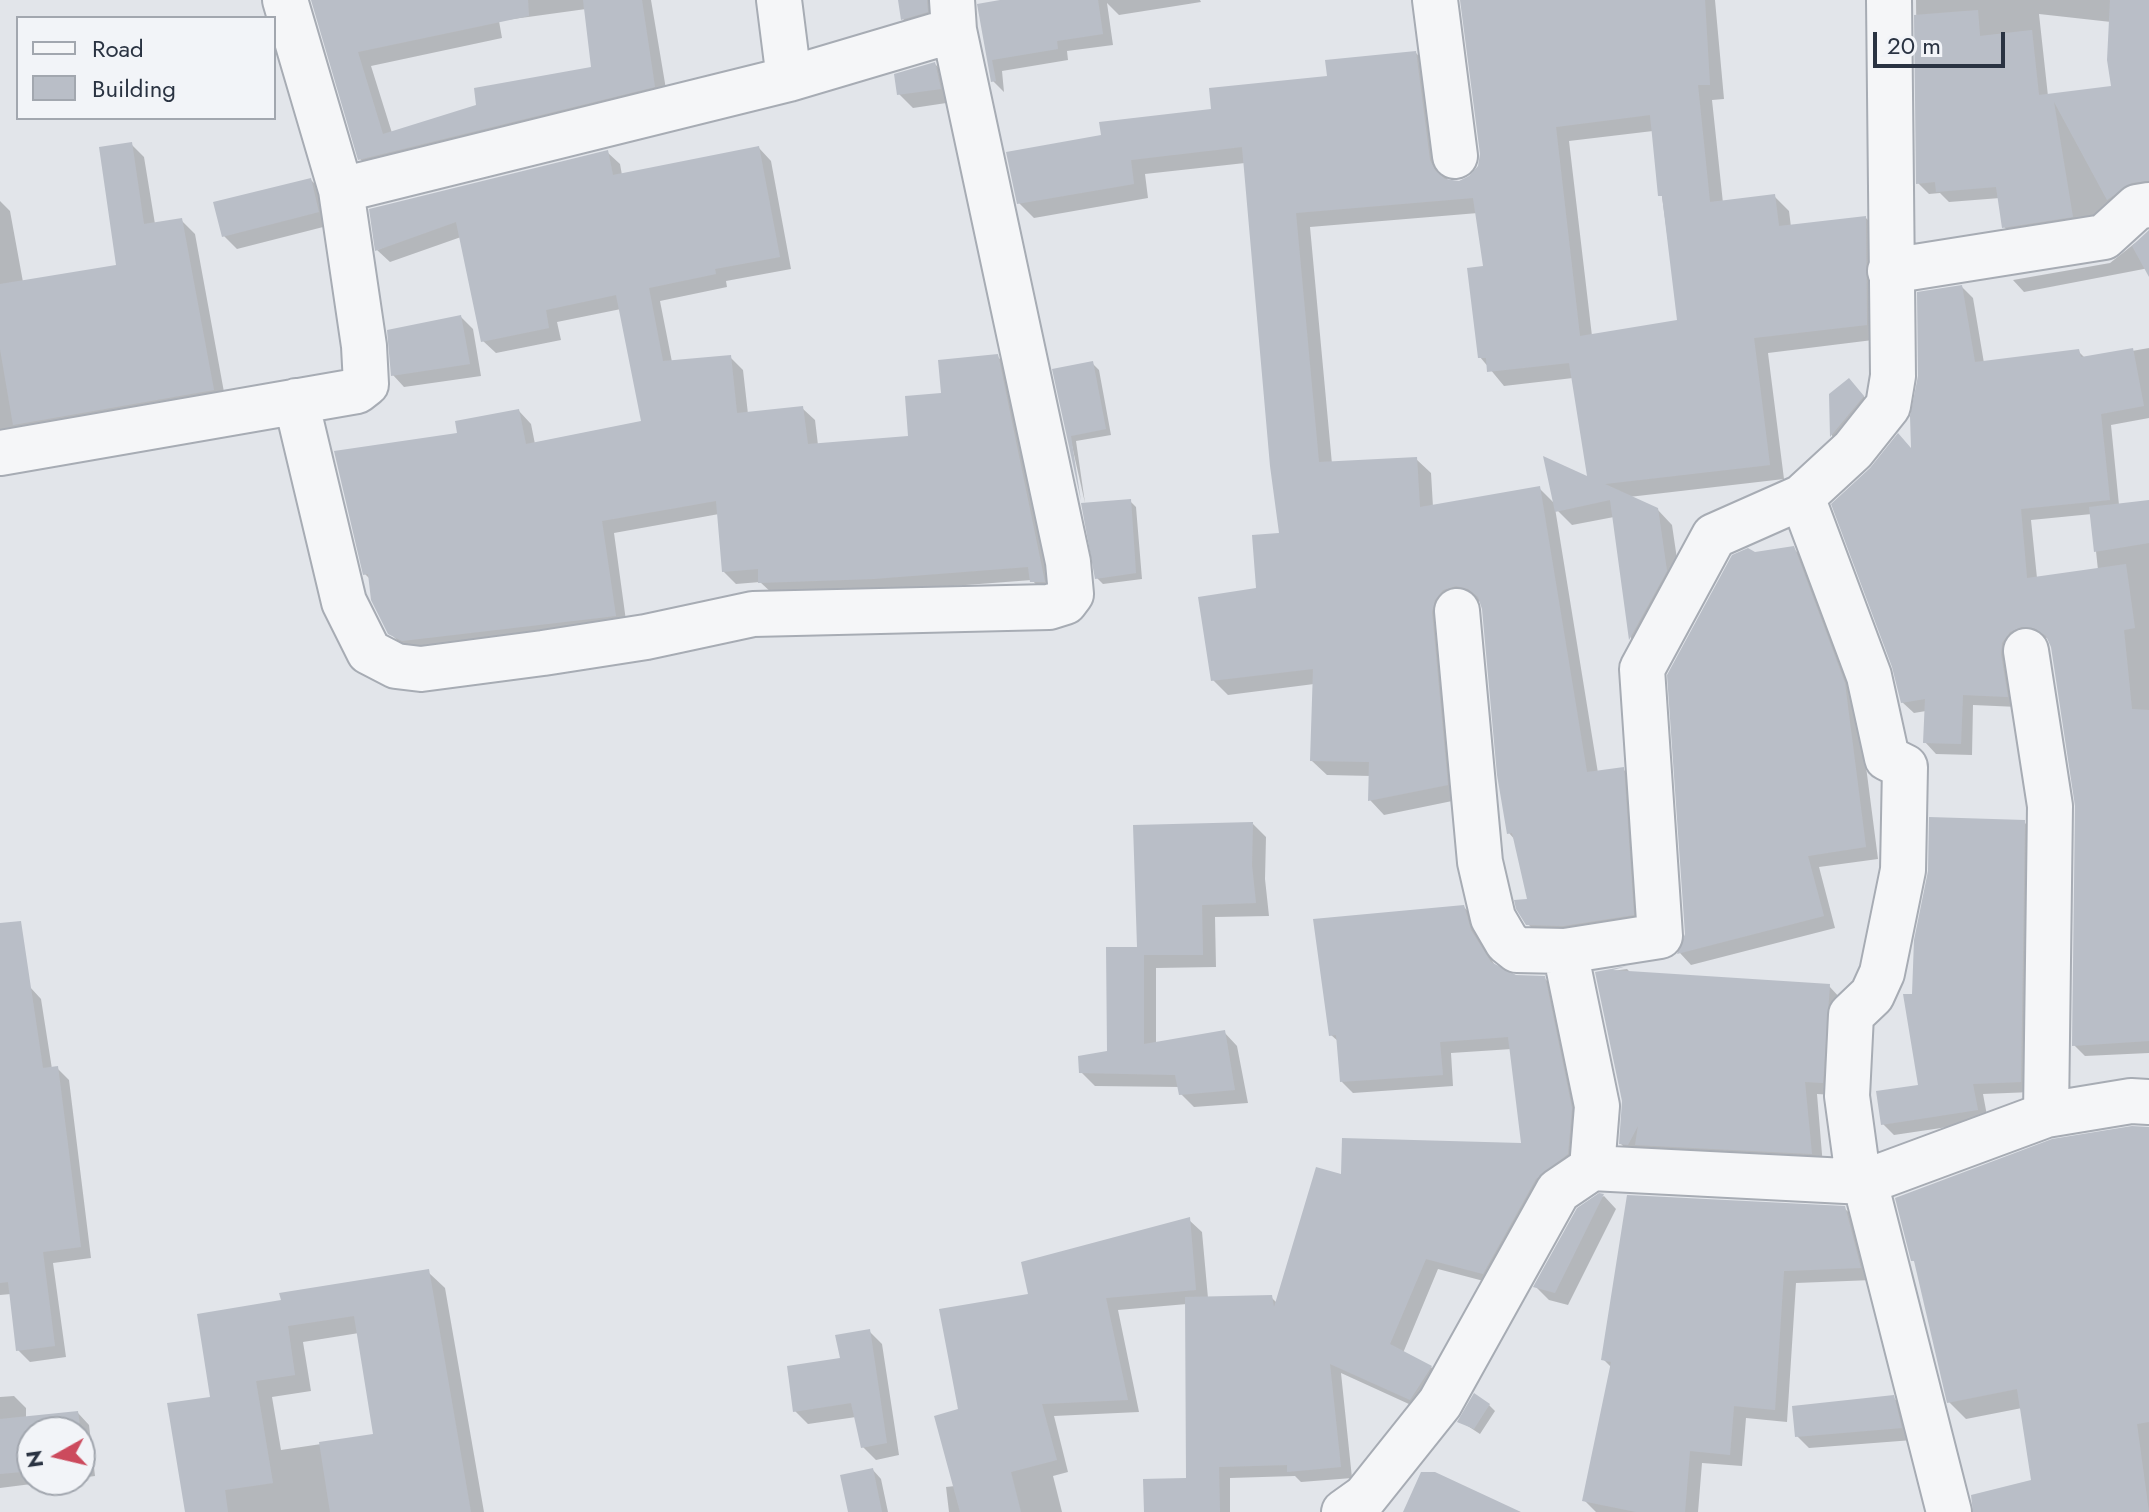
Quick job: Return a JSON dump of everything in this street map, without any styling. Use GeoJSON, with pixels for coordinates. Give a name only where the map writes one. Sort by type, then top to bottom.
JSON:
{"type":"FeatureCollection","features":[{"type":"Feature","properties":{"kind":"street"},"geometry":{"type":"LineString","coordinates":[[0,453],[357,391],[366,384],[364,346],[341,190],[285,0]]}},
{"type":"Feature","properties":{"kind":"street"},"geometry":{"type":"LineString","coordinates":[[779,0],[789,79]]}},
{"type":"Feature","properties":{"kind":"street"},"geometry":{"type":"LineString","coordinates":[[1435,0],[1455,156]]}},
{"type":"Feature","properties":{"kind":"street"},"geometry":{"type":"LineString","coordinates":[[1457,611],[1480,862],[1493,918],[1507,942],[1517,950],[1565,951],[1660,936],[1642,669],[1714,536],[1802,497],[1853,450],[1888,406],[1893,376],[1889,0]]}},
{"type":"Feature","properties":{"kind":"street"},"geometry":{"type":"LineString","coordinates":[[296,401],[344,602],[369,652],[396,666],[421,669],[543,653],[646,637],[753,614],[1049,607],[1065,602],[1071,594],[1068,562],[953,15],[789,79],[341,190]]}},
{"type":"Feature","properties":{"kind":"street"},"geometry":{"type":"LineString","coordinates":[[1890,271],[2104,237],[2137,207],[2149,205]]}},
{"type":"Feature","properties":{"kind":"street"},"geometry":{"type":"LineString","coordinates":[[1802,497],[1869,676],[1887,758],[1905,767],[1903,870],[1882,973],[1872,995],[1851,1015],[1847,1096],[1856,1162],[1865,1182],[1949,1512]]}},
{"type":"Feature","properties":{"kind":"street"},"geometry":{"type":"LineString","coordinates":[[2026,651],[2050,806],[2046,1115]]}},
{"type":"Feature","properties":{"kind":"street"},"geometry":{"type":"LineString","coordinates":[[1565,951],[1597,1106],[1592,1168]]}},
{"type":"Feature","properties":{"kind":"street"},"geometry":{"type":"LineString","coordinates":[[1344,1512],[1365,1497],[1440,1403],[1558,1191],[1592,1168],[1865,1182],[2046,1115],[2131,1101],[2149,1102]]}},
{"type":"Feature","properties":{"kind":"building"},"geometry":{"type":"Polygon","coordinates":[[[311,0],[528,0],[529,16],[358,52],[383,134],[476,105],[474,88],[591,67],[583,0],[642,0],[655,87],[358,160],[311,0]]]}},
{"type":"Feature","properties":{"kind":"building"},"geometry":{"type":"Polygon","coordinates":[[[898,0],[927,0],[928,12],[901,20],[898,0]]]}},
{"type":"Feature","properties":{"kind":"building"},"geometry":{"type":"Polygon","coordinates":[[[1000,0],[1098,0],[1103,34],[1057,41],[1058,49],[992,60],[996,81],[991,82],[977,4],[1000,0]]]}},
{"type":"Feature","properties":{"kind":"building"},"geometry":{"type":"Polygon","coordinates":[[[1460,0],[1705,0],[1710,85],[1698,85],[1710,202],[1775,194],[1779,226],[1866,216],[1867,325],[1754,338],[1770,465],[1605,484],[1658,508],[1667,571],[1629,640],[1610,500],[1555,512],[1543,456],[1587,476],[1569,363],[1487,372],[1486,358],[1478,358],[1467,268],[1483,266],[1473,198],[1296,213],[1319,462],[1417,457],[1420,507],[1540,486],[1587,772],[1624,767],[1634,915],[1563,926],[1526,925],[1516,909],[1514,900],[1527,899],[1512,833],[1507,834],[1497,775],[1482,609],[1478,597],[1468,589],[1456,586],[1443,590],[1435,600],[1432,612],[1448,785],[1368,801],[1369,762],[1310,761],[1313,669],[1211,681],[1198,597],[1256,588],[1252,535],[1279,533],[1270,466],[1242,147],[1131,160],[1134,184],[1017,204],[1006,152],[1101,135],[1099,122],[1211,109],[1209,88],[1327,76],[1325,60],[1416,51],[1430,160],[1435,170],[1445,179],[1459,181],[1478,166],[1480,154],[1460,0]],[[1650,115],[1556,127],[1580,336],[1677,320],[1662,196],[1658,196],[1650,115]]]}},
{"type":"Feature","properties":{"kind":"building"},"geometry":{"type":"Polygon","coordinates":[[[2110,0],[2149,0],[2149,181],[2132,183],[2107,200],[2054,102],[2073,217],[2002,228],[1996,187],[1936,192],[1935,182],[1916,184],[1914,15],[1978,10],[1980,36],[2032,30],[2039,95],[2111,86],[2107,60],[2110,0]]]}},
{"type":"Feature","properties":{"kind":"building"},"geometry":{"type":"Polygon","coordinates":[[[935,62],[941,89],[897,95],[894,74],[935,62]]]}},
{"type":"Feature","properties":{"kind":"building"},"geometry":{"type":"Polygon","coordinates":[[[132,142],[144,224],[182,218],[214,390],[13,425],[0,349],[0,284],[116,265],[99,147],[132,142]]]}},
{"type":"Feature","properties":{"kind":"building"},"geometry":{"type":"Polygon","coordinates":[[[759,146],[780,257],[715,269],[716,274],[649,288],[663,361],[731,355],[737,413],[803,406],[808,444],[908,436],[905,396],[941,393],[938,360],[998,354],[1045,582],[1030,582],[1028,567],[873,579],[758,583],[758,569],[722,572],[716,501],[602,521],[616,616],[402,641],[388,634],[371,600],[368,574],[363,575],[334,451],[457,433],[455,421],[519,409],[526,444],[641,421],[616,295],[546,310],[549,328],[481,342],[456,222],[375,251],[369,209],[608,150],[613,175],[759,146]]]}},
{"type":"Feature","properties":{"kind":"building"},"geometry":{"type":"Polygon","coordinates":[[[311,178],[319,212],[222,237],[213,202],[311,178]]]}},
{"type":"Feature","properties":{"kind":"building"},"geometry":{"type":"Polygon","coordinates":[[[2149,230],[2149,277],[2132,246],[2149,230]]]}},
{"type":"Feature","properties":{"kind":"building"},"geometry":{"type":"Polygon","coordinates":[[[1962,285],[1975,362],[2079,349],[2081,357],[2133,348],[2144,406],[2101,414],[2110,500],[2021,509],[2027,578],[2126,564],[2135,628],[2124,630],[2132,709],[2149,710],[2149,1041],[2072,1046],[2075,806],[2051,647],[2046,636],[2034,628],[2021,627],[2010,632],[2002,643],[2001,654],[2008,697],[1963,695],[1961,744],[1923,743],[1925,699],[1901,703],[1892,667],[1831,504],[1870,468],[1898,433],[1911,448],[1910,416],[1918,376],[1917,292],[1962,285]]]}},
{"type":"Feature","properties":{"kind":"building"},"geometry":{"type":"Polygon","coordinates":[[[461,315],[470,364],[391,376],[387,330],[461,315]]]}},
{"type":"Feature","properties":{"kind":"building"},"geometry":{"type":"Polygon","coordinates":[[[1093,361],[1106,429],[1071,436],[1081,501],[1052,369],[1093,361]]]}},
{"type":"Feature","properties":{"kind":"building"},"geometry":{"type":"Polygon","coordinates":[[[1849,378],[1864,396],[1830,437],[1829,394],[1849,378]]]}},
{"type":"Feature","properties":{"kind":"building"},"geometry":{"type":"Polygon","coordinates":[[[1131,499],[1136,573],[1095,579],[1081,503],[1131,499]]]}},
{"type":"Feature","properties":{"kind":"building"},"geometry":{"type":"Polygon","coordinates":[[[2149,500],[2149,543],[2094,552],[2089,507],[2149,500]]]}},
{"type":"Feature","properties":{"kind":"building"},"geometry":{"type":"Polygon","coordinates":[[[1794,546],[1845,683],[1866,847],[1808,856],[1824,916],[1677,954],[1685,934],[1667,675],[1732,555],[1748,548],[1755,552],[1794,546]]]}},
{"type":"Feature","properties":{"kind":"building"},"geometry":{"type":"Polygon","coordinates":[[[1929,817],[2025,820],[2021,1082],[1973,1084],[1978,1110],[1881,1125],[1876,1091],[1918,1085],[1903,994],[1912,994],[1914,940],[1928,871],[1929,817]]]}},
{"type":"Feature","properties":{"kind":"building"},"geometry":{"type":"Polygon","coordinates":[[[1253,822],[1252,865],[1256,903],[1202,905],[1203,955],[1144,955],[1144,1044],[1225,1030],[1235,1090],[1179,1095],[1175,1075],[1079,1073],[1078,1056],[1107,1051],[1106,947],[1137,947],[1133,825],[1253,822]]]}},
{"type":"Feature","properties":{"kind":"building"},"geometry":{"type":"Polygon","coordinates":[[[1464,905],[1471,930],[1491,962],[1516,975],[1545,976],[1572,1108],[1568,1154],[1536,1179],[1483,1274],[1426,1259],[1390,1344],[1432,1366],[1410,1400],[1330,1364],[1341,1467],[1287,1472],[1287,1465],[1219,1467],[1220,1512],[1144,1512],[1143,1479],[1186,1478],[1185,1297],[1272,1295],[1274,1307],[1316,1167],[1341,1174],[1342,1138],[1521,1143],[1508,1037],[1440,1042],[1443,1075],[1340,1082],[1336,1035],[1329,1036],[1313,919],[1464,905]]]}},
{"type":"Feature","properties":{"kind":"building"},"geometry":{"type":"Polygon","coordinates":[[[21,921],[43,1068],[58,1066],[81,1247],[43,1252],[55,1346],[16,1351],[8,1282],[0,1283],[0,923],[21,921]]]}},
{"type":"Feature","properties":{"kind":"building"},"geometry":{"type":"Polygon","coordinates":[[[1627,966],[1613,970],[1830,984],[1823,1083],[1805,1082],[1812,1154],[1635,1145],[1638,1126],[1628,1145],[1619,1144],[1622,1101],[1595,972],[1627,966]]]}},
{"type":"Feature","properties":{"kind":"building"},"geometry":{"type":"Polygon","coordinates":[[[2132,1126],[2149,1127],[2149,1422],[2137,1424],[2149,1512],[1973,1512],[1971,1495],[2031,1480],[2017,1389],[1947,1403],[1914,1261],[1911,1261],[1895,1198],[2052,1139],[2132,1126]]]}},
{"type":"Feature","properties":{"kind":"building"},"geometry":{"type":"Polygon","coordinates":[[[1599,1193],[1604,1194],[1555,1293],[1533,1287],[1577,1208],[1599,1193]]]}},
{"type":"Feature","properties":{"kind":"building"},"geometry":{"type":"Polygon","coordinates":[[[1627,1195],[1845,1206],[1861,1268],[1784,1271],[1775,1410],[1734,1406],[1730,1455],[1690,1451],[1685,1512],[1636,1512],[1582,1501],[1611,1362],[1601,1360],[1627,1195]]]}},
{"type":"Feature","properties":{"kind":"building"},"geometry":{"type":"Polygon","coordinates":[[[1190,1217],[1196,1290],[1106,1298],[1128,1400],[1042,1404],[1057,1460],[1011,1472],[1021,1512],[960,1512],[934,1416],[958,1409],[939,1309],[1028,1294],[1021,1262],[1190,1217]]]}},
{"type":"Feature","properties":{"kind":"building"},"geometry":{"type":"Polygon","coordinates":[[[429,1269],[471,1512],[330,1512],[319,1442],[373,1434],[354,1316],[288,1326],[295,1375],[256,1381],[273,1483],[225,1490],[228,1512],[185,1512],[167,1403],[210,1397],[197,1314],[281,1300],[279,1293],[429,1269]]]}},
{"type":"Feature","properties":{"kind":"building"},"geometry":{"type":"Polygon","coordinates":[[[870,1329],[887,1443],[861,1448],[851,1403],[793,1412],[787,1366],[840,1358],[835,1335],[870,1329]]]}},
{"type":"Feature","properties":{"kind":"building"},"geometry":{"type":"Polygon","coordinates":[[[1474,1393],[1490,1404],[1474,1429],[1457,1422],[1474,1393]]]}},
{"type":"Feature","properties":{"kind":"building"},"geometry":{"type":"Polygon","coordinates":[[[1894,1395],[1902,1428],[1795,1437],[1792,1406],[1894,1395]]]}},
{"type":"Feature","properties":{"kind":"building"},"geometry":{"type":"Polygon","coordinates":[[[78,1411],[79,1416],[29,1416],[78,1411]]]}},
{"type":"Feature","properties":{"kind":"building"},"geometry":{"type":"Polygon","coordinates":[[[16,1417],[16,1472],[0,1474],[0,1419],[16,1417]]]}},
{"type":"Feature","properties":{"kind":"building"},"geometry":{"type":"Polygon","coordinates":[[[873,1468],[882,1512],[848,1512],[840,1475],[873,1468]]]}},
{"type":"Feature","properties":{"kind":"building"},"geometry":{"type":"Polygon","coordinates":[[[1421,1472],[1435,1472],[1521,1512],[1403,1512],[1421,1472]]]}}]}
